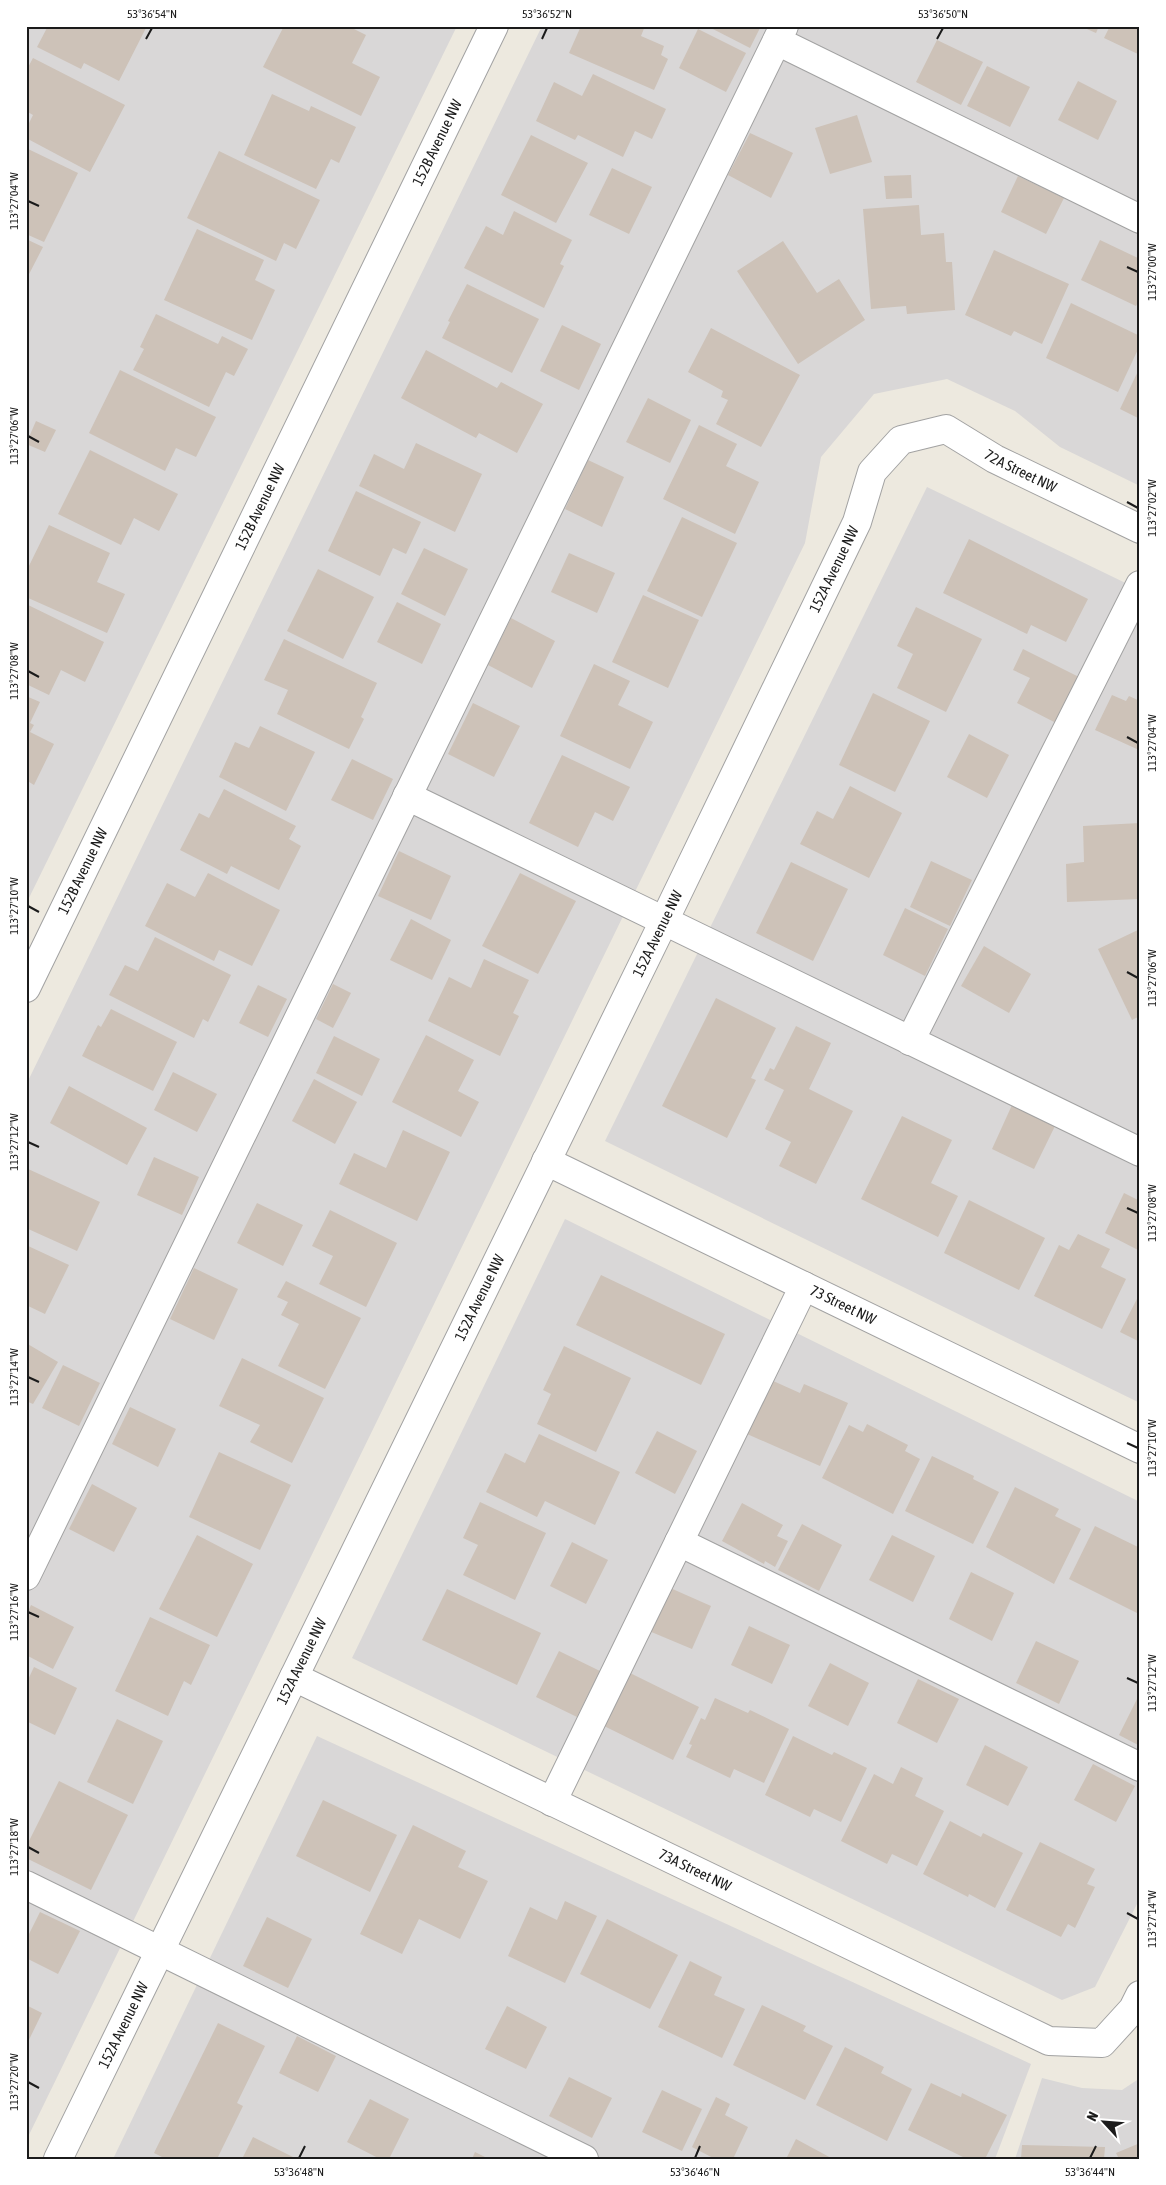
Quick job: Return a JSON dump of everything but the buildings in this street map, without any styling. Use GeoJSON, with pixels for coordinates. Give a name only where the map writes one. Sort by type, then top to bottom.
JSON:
{"type":"FeatureCollection","features":[{"type":"Feature","properties":{"kind":"street","name":"152B Avenue NW"},"geometry":{"type":"LineString","coordinates":[[26,988],[494,26]]}},
{"type":"Feature","properties":{"kind":"street"},"geometry":{"type":"LineString","coordinates":[[26,1576],[780,34],[1140,219]]}},
{"type":"Feature","properties":{"kind":"street","name":"72A Street NW"},"geometry":{"type":"LineString","coordinates":[[901,440],[946,429],[995,460],[1140,529]]}},
{"type":"Feature","properties":{"kind":"street","name":"152A Avenue NW"},"geometry":{"type":"LineString","coordinates":[[58,2159],[664,921],[857,522],[872,472],[901,440]]}},
{"type":"Feature","properties":{"kind":"street"},"geometry":{"type":"LineString","coordinates":[[910,1040],[1140,585]]}},
{"type":"Feature","properties":{"kind":"street"},"geometry":{"type":"LineString","coordinates":[[408,796],[1140,1152]]}},
{"type":"Feature","properties":{"kind":"street","name":"73 Street NW"},"geometry":{"type":"LineString","coordinates":[[546,1161],[1140,1449]]}},
{"type":"Feature","properties":{"kind":"street"},"geometry":{"type":"LineString","coordinates":[[552,1802],[804,1286]]}},
{"type":"Feature","properties":{"kind":"street"},"geometry":{"type":"LineString","coordinates":[[679,1542],[1140,1767]]}},
{"type":"Feature","properties":{"kind":"street","name":"73A Street NW"},"geometry":{"type":"LineString","coordinates":[[294,1677],[1049,2041],[1102,2043],[1133,2010],[1140,1995]]}},
{"type":"Feature","properties":{"kind":"street"},"geometry":{"type":"LineString","coordinates":[[26,1885],[584,2159]]}},
{"type":"Feature","properties":{"kind":"shaded area"},"geometry":{"type":"Polygon","coordinates":[[[26,26],[457,26],[26,904],[26,26]]]}},
{"type":"Feature","properties":{"kind":"shaded area"},"geometry":{"type":"Polygon","coordinates":[[[542,26],[1140,26],[1140,486],[1060,447],[1015,411],[947,379],[874,394],[821,457],[805,543],[26,2141],[26,1085],[542,26]]]}},
{"type":"Feature","properties":{"kind":"shaded area"},"geometry":{"type":"Polygon","coordinates":[[[927,487],[1140,590],[1140,1403],[605,1141],[927,487]]]}},
{"type":"Feature","properties":{"kind":"shaded area"},"geometry":{"type":"Polygon","coordinates":[[[565,1219],[1140,1502],[1140,1898],[1095,1987],[1062,2000],[352,1658],[565,1219]]]}},
{"type":"Feature","properties":{"kind":"shaded area"},"geometry":{"type":"Polygon","coordinates":[[[317,1736],[1031,2064],[995,2159],[113,2159],[317,1736]]]}},
{"type":"Feature","properties":{"kind":"shaded area"},"geometry":{"type":"Polygon","coordinates":[[[1042,2078],[1082,2088],[1122,2090],[1140,2078],[1140,2159],[1015,2159],[1042,2078]]]}}]}
